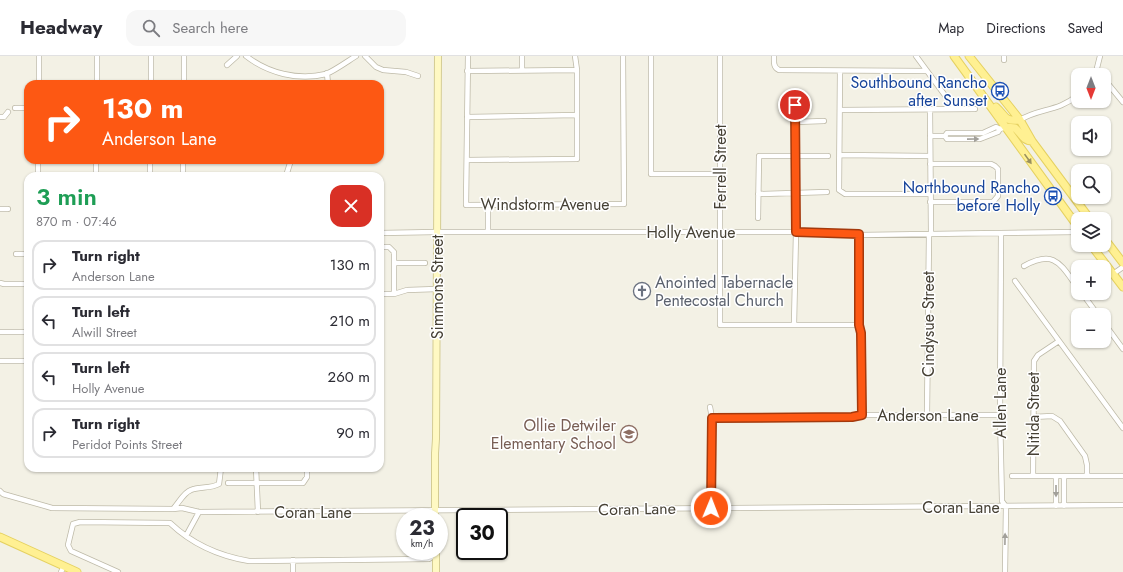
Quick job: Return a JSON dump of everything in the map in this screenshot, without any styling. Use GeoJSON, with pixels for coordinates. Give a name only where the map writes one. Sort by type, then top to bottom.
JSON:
{"type":"FeatureCollection","features":[{"type":"Feature","properties":{"kind":"main road","name":"Simmons Street"},"geometry":{"type":"LineString","coordinates":[[435,508],[434,453],[436,432],[438,56]]}},
{"type":"Feature","properties":{"kind":"main road"},"geometry":{"type":"LineString","coordinates":[[954,56],[990,106],[1003,128],[1071,218]]}},
{"type":"Feature","properties":{"kind":"main road"},"geometry":{"type":"LineString","coordinates":[[969,56],[1020,120],[1032,141],[1085,212]]}},
{"type":"Feature","properties":{"kind":"main road"},"geometry":{"type":"LineString","coordinates":[[990,106],[997,108],[1006,119],[1012,121],[1020,120]]}},
{"type":"Feature","properties":{"kind":"main road"},"geometry":{"type":"LineString","coordinates":[[1003,128],[1015,128],[1024,139],[1027,141],[1032,141]]}},
{"type":"Feature","properties":{"kind":"main road"},"geometry":{"type":"LineString","coordinates":[[1111,247],[1123,263]]}},
{"type":"Feature","properties":{"kind":"main road"},"geometry":{"type":"LineString","coordinates":[[1097,252],[1123,287]]}},
{"type":"Feature","properties":{"kind":"main road"},"geometry":{"type":"LineString","coordinates":[[0,537],[68,570]]}},
{"type":"Feature","properties":{"kind":"main road"},"geometry":{"type":"LineString","coordinates":[[436,560],[436,572]]}},
{"type":"Feature","properties":{"kind":"street"},"geometry":{"type":"LineString","coordinates":[[39,56],[39,80]]}},
{"type":"Feature","properties":{"kind":"street"},"geometry":{"type":"LineString","coordinates":[[97,56],[97,80]]}},
{"type":"Feature","properties":{"kind":"street"},"geometry":{"type":"LineString","coordinates":[[151,56],[151,80]]}},
{"type":"Feature","properties":{"kind":"street"},"geometry":{"type":"LineString","coordinates":[[184,56],[184,80]]}},
{"type":"Feature","properties":{"kind":"street"},"geometry":{"type":"LineString","coordinates":[[227,65],[237,56]]}},
{"type":"Feature","properties":{"kind":"street"},"geometry":{"type":"LineString","coordinates":[[246,56],[253,62],[271,71],[287,75],[309,76],[327,73],[356,56]]}},
{"type":"Feature","properties":{"kind":"street"},"geometry":{"type":"LineString","coordinates":[[365,56],[376,67],[384,70],[406,72],[418,76]]}},
{"type":"Feature","properties":{"kind":"street"},"geometry":{"type":"LineString","coordinates":[[468,56],[467,160],[577,159],[577,70],[575,56]]}},
{"type":"Feature","properties":{"kind":"street"},"geometry":{"type":"LineString","coordinates":[[522,56],[522,70]]}},
{"type":"Feature","properties":{"kind":"street","name":"Windstorm Avenue"},"geometry":{"type":"LineString","coordinates":[[467,160],[466,205],[624,204],[623,56]]}},
{"type":"Feature","properties":{"kind":"street"},"geometry":{"type":"LineString","coordinates":[[651,56],[651,174],[720,174]]}},
{"type":"Feature","properties":{"kind":"street","name":"Ferrell Street"},"geometry":{"type":"LineString","coordinates":[[720,56],[720,325],[794,325]]}},
{"type":"Feature","properties":{"kind":"street"},"geometry":{"type":"LineString","coordinates":[[774,56],[774,65],[779,70],[927,71]]}},
{"type":"Feature","properties":{"kind":"street"},"geometry":{"type":"LineString","coordinates":[[916,56],[955,110]]}},
{"type":"Feature","properties":{"kind":"street"},"geometry":{"type":"LineString","coordinates":[[1098,68],[1100,56]]}},
{"type":"Feature","properties":{"kind":"street"},"geometry":{"type":"LineString","coordinates":[[467,71],[577,70]]}},
{"type":"Feature","properties":{"kind":"street"},"geometry":{"type":"LineString","coordinates":[[840,71],[839,190],[845,194],[930,194]]}},
{"type":"Feature","properties":{"kind":"street"},"geometry":{"type":"LineString","coordinates":[[327,73],[328,80]]}},
{"type":"Feature","properties":{"kind":"street"},"geometry":{"type":"LineString","coordinates":[[1111,87],[1123,102]]}},
{"type":"Feature","properties":{"kind":"street"},"geometry":{"type":"LineString","coordinates":[[1020,120],[1028,115],[1051,110],[1071,101]]}},
{"type":"Feature","properties":{"kind":"street"},"geometry":{"type":"LineString","coordinates":[[795,105],[796,232],[794,325],[859,325]]}},
{"type":"Feature","properties":{"kind":"street"},"geometry":{"type":"LineString","coordinates":[[16,108],[24,108]]}},
{"type":"Feature","properties":{"kind":"street"},"geometry":{"type":"LineString","coordinates":[[840,110],[975,110]]}},
{"type":"Feature","properties":{"kind":"street","name":"Cindysue Street"},"geometry":{"type":"LineString","coordinates":[[927,415],[930,234],[930,110]]}},
{"type":"Feature","properties":{"kind":"street"},"geometry":{"type":"LineString","coordinates":[[0,117],[4,117],[8,112]]}},
{"type":"Feature","properties":{"kind":"street"},"geometry":{"type":"LineString","coordinates":[[467,117],[577,114]]}},
{"type":"Feature","properties":{"kind":"street"},"geometry":{"type":"LineString","coordinates":[[795,122],[824,121]]}},
{"type":"Feature","properties":{"kind":"street"},"geometry":{"type":"LineString","coordinates":[[930,136],[945,136],[947,133],[983,133],[996,127],[1003,128]]}},
{"type":"Feature","properties":{"kind":"street"},"geometry":{"type":"LineString","coordinates":[[840,155],[930,156]]}},
{"type":"Feature","properties":{"kind":"street"},"geometry":{"type":"LineString","coordinates":[[758,218],[759,156],[828,156]]}},
{"type":"Feature","properties":{"kind":"street"},"geometry":{"type":"LineString","coordinates":[[930,164],[991,164],[996,166],[998,169],[998,196],[993,202],[930,202]]}},
{"type":"Feature","properties":{"kind":"street"},"geometry":{"type":"LineString","coordinates":[[758,194],[827,192]]}},
{"type":"Feature","properties":{"kind":"street"},"geometry":{"type":"LineString","coordinates":[[488,204],[488,232]]}},
{"type":"Feature","properties":{"kind":"street"},"geometry":{"type":"LineString","coordinates":[[0,209],[8,209]]}},
{"type":"Feature","properties":{"kind":"street","name":"Holly Avenue"},"geometry":{"type":"LineString","coordinates":[[384,233],[796,232],[930,234],[1071,232]]}},
{"type":"Feature","properties":{"kind":"street","name":"Allen Lane"},"geometry":{"type":"LineString","coordinates":[[1001,233],[1000,415],[1002,501],[1006,507],[1005,572]]}},
{"type":"Feature","properties":{"kind":"street"},"geometry":{"type":"LineString","coordinates":[[859,234],[859,325],[861,333],[862,415]]}},
{"type":"Feature","properties":{"kind":"street"},"geometry":{"type":"LineString","coordinates":[[384,247],[389,247],[394,252],[394,294]]}},
{"type":"Feature","properties":{"kind":"street"},"geometry":{"type":"LineString","coordinates":[[16,254],[24,254]]}},
{"type":"Feature","properties":{"kind":"street"},"geometry":{"type":"LineString","coordinates":[[1024,266],[1037,259],[1056,260],[1071,278]]}},
{"type":"Feature","properties":{"kind":"street"},"geometry":{"type":"LineString","coordinates":[[394,263],[425,263]]}},
{"type":"Feature","properties":{"kind":"street"},"geometry":{"type":"LineString","coordinates":[[1113,274],[1123,267]]}},
{"type":"Feature","properties":{"kind":"street"},"geometry":{"type":"LineString","coordinates":[[1015,281],[1123,428]]}},
{"type":"Feature","properties":{"kind":"street"},"geometry":{"type":"LineString","coordinates":[[0,283],[24,284]]}},
{"type":"Feature","properties":{"kind":"street"},"geometry":{"type":"LineString","coordinates":[[384,294],[394,294],[407,290],[437,289]]}},
{"type":"Feature","properties":{"kind":"street"},"geometry":{"type":"LineString","coordinates":[[0,332],[24,332]]}},
{"type":"Feature","properties":{"kind":"street"},"geometry":{"type":"LineString","coordinates":[[1111,333],[1123,349]]}},
{"type":"Feature","properties":{"kind":"street","name":"Nitida Street"},"geometry":{"type":"LineString","coordinates":[[1033,476],[1034,359],[1059,341]]}},
{"type":"Feature","properties":{"kind":"street"},"geometry":{"type":"LineString","coordinates":[[0,361],[24,361]]}},
{"type":"Feature","properties":{"kind":"street"},"geometry":{"type":"LineString","coordinates":[[710,407],[712,418],[711,508]]}},
{"type":"Feature","properties":{"kind":"street","name":"Anderson Lane"},"geometry":{"type":"LineString","coordinates":[[712,418],[852,417],[862,415],[1000,415]]}},
{"type":"Feature","properties":{"kind":"street"},"geometry":{"type":"LineString","coordinates":[[1033,417],[1052,416],[1060,421],[1085,456],[1087,476]]}},
{"type":"Feature","properties":{"kind":"street"},"geometry":{"type":"LineString","coordinates":[[173,509],[189,490],[203,487],[213,487],[219,484],[220,472]]}},
{"type":"Feature","properties":{"kind":"street"},"geometry":{"type":"LineString","coordinates":[[256,472],[258,512]]}},
{"type":"Feature","properties":{"kind":"street"},"geometry":{"type":"LineString","coordinates":[[228,483],[303,483],[307,477],[307,472]]}},
{"type":"Feature","properties":{"kind":"street"},"geometry":{"type":"LineString","coordinates":[[1012,476],[1123,476]]}},
{"type":"Feature","properties":{"kind":"street"},"geometry":{"type":"LineString","coordinates":[[1056,476],[1056,506]]}},
{"type":"Feature","properties":{"kind":"street"},"geometry":{"type":"LineString","coordinates":[[1064,476],[1064,506]]}},
{"type":"Feature","properties":{"kind":"street","name":"Coran Lane"},"geometry":{"type":"LineString","coordinates":[[1,494],[52,508],[182,508],[199,512],[396,514]]}},
{"type":"Feature","properties":{"kind":"street","name":"Coran Lane"},"geometry":{"type":"LineString","coordinates":[[448,514],[711,508],[1123,506]]}},
{"type":"Feature","properties":{"kind":"street"},"geometry":{"type":"LineString","coordinates":[[186,536],[199,512]]}},
{"type":"Feature","properties":{"kind":"street"},"geometry":{"type":"LineString","coordinates":[[118,572],[71,551],[68,545],[73,524],[80,522],[170,523],[202,547],[235,559],[249,561],[396,559]]}},
{"type":"Feature","properties":{"kind":"street"},"geometry":{"type":"LineString","coordinates":[[293,560],[293,572]]}},
{"type":"Feature","properties":{"kind":"place","name":"Southbound Rancho after Sunset"},"geometry":{"type":"Point","coordinates":[1000,91]}},
{"type":"Feature","properties":{"kind":"place","name":"Northbound Rancho before Holly"},"geometry":{"type":"Point","coordinates":[1053,196]}},
{"type":"Feature","properties":{"kind":"place","name":"Anointed Tabernacle Pentecostal Church"},"geometry":{"type":"Point","coordinates":[642,291]}},
{"type":"Feature","properties":{"kind":"place","name":"Ollie Detwiler Elementary School"},"geometry":{"type":"Point","coordinates":[629,434]}},
{"type":"Feature","properties":{"kind":"route"},"geometry":{"type":"LineString","coordinates":[[711,508],[712,418],[852,417],[862,415],[861,333],[859,325],[859,234],[796,232],[795,105]]}}]}
